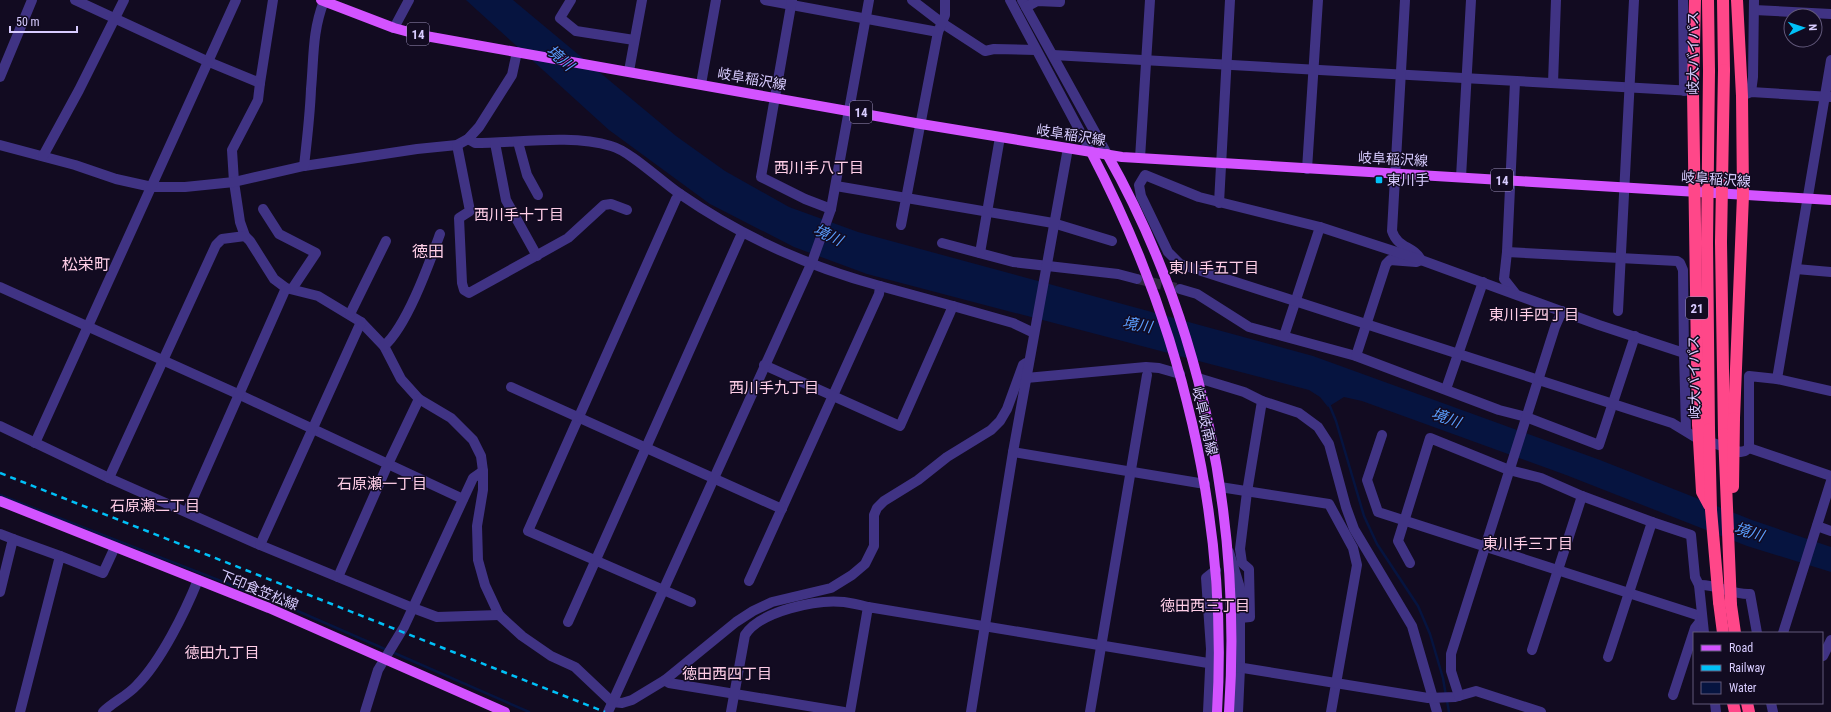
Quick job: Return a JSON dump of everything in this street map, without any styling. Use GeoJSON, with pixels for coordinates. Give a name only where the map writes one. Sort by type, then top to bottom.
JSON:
{"type":"FeatureCollection","features":[{"type":"Feature","properties":{"kind":"highway","name":"21"},"geometry":{"type":"LineString","coordinates":[[1695,0],[1688,91],[1696,192],[1704,426]]}},
{"type":"Feature","properties":{"kind":"highway","name":"岐大バイパス"},"geometry":{"type":"LineString","coordinates":[[1708,0],[1707,243],[1702,492],[1711,510],[1725,603],[1736,632]]}},
{"type":"Feature","properties":{"kind":"highway","name":"岐大バイパス"},"geometry":{"type":"LineString","coordinates":[[1723,0],[1721,242],[1726,514],[1725,603],[1723,632]]}},
{"type":"Feature","properties":{"kind":"highway","name":"21"},"geometry":{"type":"LineString","coordinates":[[1726,514],[1733,499],[1734,418],[1747,94],[1737,0]]}},
{"type":"Feature","properties":{"kind":"main road","name":"岐阜稲沢線"},"geometry":{"type":"LineString","coordinates":[[325,1],[394,28],[420,35],[848,109],[921,124],[1091,152],[1140,158],[1307,169],[1395,173],[1743,196],[1831,200]]}},
{"type":"Feature","properties":{"kind":"main road","name":"岐阜岐南線"},"geometry":{"type":"LineString","coordinates":[[1091,152],[1138,250],[1162,313],[1195,432],[1205,484],[1216,570],[1219,681],[1217,712]]}},
{"type":"Feature","properties":{"kind":"main road","name":"岐阜岐南線"},"geometry":{"type":"LineString","coordinates":[[1107,154],[1121,178],[1147,236],[1176,309],[1198,376],[1220,487],[1227,547],[1231,618],[1232,682],[1229,712]]}},
{"type":"Feature","properties":{"kind":"main road","name":"下印食笠松線"},"geometry":{"type":"LineString","coordinates":[[0,500],[387,656],[505,712]]}},
{"type":"Feature","properties":{"kind":"street"},"geometry":{"type":"LineString","coordinates":[[0,77],[32,0]]}},
{"type":"Feature","properties":{"kind":"street"},"geometry":{"type":"LineString","coordinates":[[75,0],[209,62],[260,83]]}},
{"type":"Feature","properties":{"kind":"street"},"geometry":{"type":"LineString","coordinates":[[43,156],[116,19],[124,0]]}},
{"type":"Feature","properties":{"kind":"street"},"geometry":{"type":"LineString","coordinates":[[36,443],[87,327],[236,0]]}},
{"type":"Feature","properties":{"kind":"street"},"geometry":{"type":"LineString","coordinates":[[274,0],[258,100],[232,150],[234,182],[240,222],[244,236],[250,241],[274,279],[289,288],[318,296],[362,322],[384,346],[401,379],[419,399],[451,418],[473,440],[481,456],[483,471],[483,490],[477,526],[478,560],[485,585],[499,615],[522,636],[551,656],[575,667],[612,702],[622,703],[632,700],[664,680],[736,622],[753,611],[772,602],[831,588],[852,575],[865,564],[874,546],[874,515],[877,508],[884,501],[918,480],[947,457],[991,430],[1000,421],[1007,409],[1023,365],[1028,362]]}},
{"type":"Feature","properties":{"kind":"street"},"geometry":{"type":"LineString","coordinates":[[394,28],[410,0]]}},
{"type":"Feature","properties":{"kind":"street"},"geometry":{"type":"LineString","coordinates":[[571,0],[560,18],[576,31],[634,40]]}},
{"type":"Feature","properties":{"kind":"street"},"geometry":{"type":"LineString","coordinates":[[629,72],[642,0]]}},
{"type":"Feature","properties":{"kind":"street"},"geometry":{"type":"LineString","coordinates":[[702,84],[716,0]]}},
{"type":"Feature","properties":{"kind":"street"},"geometry":{"type":"LineString","coordinates":[[765,0],[792,2],[865,18],[940,28]]}},
{"type":"Feature","properties":{"kind":"street"},"geometry":{"type":"LineString","coordinates":[[608,712],[811,263],[830,210],[836,186],[848,109],[868,0]]}},
{"type":"Feature","properties":{"kind":"street"},"geometry":{"type":"LineString","coordinates":[[912,0],[940,28],[985,51],[994,49],[1036,50]]}},
{"type":"Feature","properties":{"kind":"street"},"geometry":{"type":"LineString","coordinates":[[901,225],[940,28],[945,15],[945,0]]}},
{"type":"Feature","properties":{"kind":"street"},"geometry":{"type":"LineString","coordinates":[[1010,0],[1091,152]]}},
{"type":"Feature","properties":{"kind":"street"},"geometry":{"type":"LineString","coordinates":[[1060,0],[1060,2],[1038,1],[1024,4],[1107,154]]}},
{"type":"Feature","properties":{"kind":"street"},"geometry":{"type":"LineString","coordinates":[[1140,158],[1150,0]]}},
{"type":"Feature","properties":{"kind":"street"},"geometry":{"type":"LineString","coordinates":[[1219,202],[1230,0]]}},
{"type":"Feature","properties":{"kind":"street"},"geometry":{"type":"LineString","coordinates":[[1307,169],[1318,0]]}},
{"type":"Feature","properties":{"kind":"street"},"geometry":{"type":"LineString","coordinates":[[1405,0],[1392,230],[1395,240],[1418,255],[1420,260]]}},
{"type":"Feature","properties":{"kind":"street"},"geometry":{"type":"LineString","coordinates":[[1461,177],[1471,0]]}},
{"type":"Feature","properties":{"kind":"street"},"geometry":{"type":"LineString","coordinates":[[1552,83],[1556,0]]}},
{"type":"Feature","properties":{"kind":"street"},"geometry":{"type":"LineString","coordinates":[[1618,311],[1634,0]]}},
{"type":"Feature","properties":{"kind":"street"},"geometry":{"type":"LineString","coordinates":[[1053,55],[1227,65],[1314,68],[1514,82],[1688,91],[1683,0]]}},
{"type":"Feature","properties":{"kind":"street"},"geometry":{"type":"LineString","coordinates":[[304,166],[312,87],[313,46],[319,14],[325,1]]}},
{"type":"Feature","properties":{"kind":"street"},"geometry":{"type":"LineString","coordinates":[[792,2],[774,97],[762,177],[830,210]]}},
{"type":"Feature","properties":{"kind":"street"},"geometry":{"type":"LineString","coordinates":[[1828,97],[1747,94],[1754,5],[1831,14]]}},
{"type":"Feature","properties":{"kind":"street"},"geometry":{"type":"LineString","coordinates":[[0,146],[43,156],[116,179],[152,187],[185,187],[234,182],[304,166],[417,149],[457,145],[468,139],[479,127],[512,75],[518,52]]}},
{"type":"Feature","properties":{"kind":"street"},"geometry":{"type":"LineString","coordinates":[[1777,379],[1808,198],[1828,97],[1831,60]]}},
{"type":"Feature","properties":{"kind":"street"},"geometry":{"type":"LineString","coordinates":[[1514,82],[1507,252],[1504,279],[1515,293]]}},
{"type":"Feature","properties":{"kind":"street"},"geometry":{"type":"LineString","coordinates":[[980,253],[1000,137]]}},
{"type":"Feature","properties":{"kind":"street"},"geometry":{"type":"LineString","coordinates":[[468,139],[475,143],[562,140],[612,146],[624,152],[680,194],[742,233],[811,263],[880,286],[1034,329]]}},
{"type":"Feature","properties":{"kind":"street"},"geometry":{"type":"LineString","coordinates":[[518,142],[527,176],[538,195]]}},
{"type":"Feature","properties":{"kind":"street"},"geometry":{"type":"LineString","coordinates":[[495,143],[506,200],[537,256]]}},
{"type":"Feature","properties":{"kind":"street"},"geometry":{"type":"LineString","coordinates":[[457,145],[470,210],[459,218],[462,283],[464,290],[469,293],[472,293],[568,238],[604,206],[611,204],[627,210]]}},
{"type":"Feature","properties":{"kind":"street"},"geometry":{"type":"LineString","coordinates":[[971,712],[1028,362],[1068,148]]}},
{"type":"Feature","properties":{"kind":"street"},"geometry":{"type":"LineString","coordinates":[[1684,353],[1420,260],[1320,227],[1219,202],[1145,175],[1139,185],[1141,196],[1168,252],[1180,264],[1672,423],[1686,430],[1695,437],[1740,452],[1749,448]]}},
{"type":"Feature","properties":{"kind":"street"},"geometry":{"type":"LineString","coordinates":[[836,186],[1053,223],[1112,241]]}},
{"type":"Feature","properties":{"kind":"street"},"geometry":{"type":"LineString","coordinates":[[680,194],[676,199],[528,531],[691,602]]}},
{"type":"Feature","properties":{"kind":"street"},"geometry":{"type":"LineString","coordinates":[[187,512],[238,394],[289,288],[316,253],[279,234],[263,208]]}},
{"type":"Feature","properties":{"kind":"street"},"geometry":{"type":"LineString","coordinates":[[1284,336],[1320,227]]}},
{"type":"Feature","properties":{"kind":"street"},"geometry":{"type":"LineString","coordinates":[[568,622],[742,233]]}},
{"type":"Feature","properties":{"kind":"street"},"geometry":{"type":"LineString","coordinates":[[384,346],[398,329],[420,284],[440,234]]}},
{"type":"Feature","properties":{"kind":"street"},"geometry":{"type":"LineString","coordinates":[[109,478],[216,244],[222,239],[244,236]]}},
{"type":"Feature","properties":{"kind":"street"},"geometry":{"type":"LineString","coordinates":[[350,314],[386,241]]}},
{"type":"Feature","properties":{"kind":"street"},"geometry":{"type":"LineString","coordinates":[[942,243],[1045,270],[1118,274],[1137,279]]}},
{"type":"Feature","properties":{"kind":"street"},"geometry":{"type":"LineString","coordinates":[[1507,252],[1680,263],[1683,270],[1686,430]]}},
{"type":"Feature","properties":{"kind":"street"},"geometry":{"type":"LineString","coordinates":[[1356,356],[1386,264],[1390,260],[1416,262],[1420,260]]}},
{"type":"Feature","properties":{"kind":"street"},"geometry":{"type":"LineString","coordinates":[[1796,269],[1831,272]]}},
{"type":"Feature","properties":{"kind":"street"},"geometry":{"type":"LineString","coordinates":[[1446,389],[1483,282]]}},
{"type":"Feature","properties":{"kind":"street"},"geometry":{"type":"LineString","coordinates":[[749,581],[879,294],[880,286]]}},
{"type":"Feature","properties":{"kind":"street"},"geometry":{"type":"LineString","coordinates":[[0,287],[238,394],[463,499]]}},
{"type":"Feature","properties":{"kind":"street"},"geometry":{"type":"LineString","coordinates":[[1180,289],[1197,294],[1249,327],[1356,356],[1526,420],[1598,445],[1635,336]]}},
{"type":"Feature","properties":{"kind":"street"},"geometry":{"type":"LineString","coordinates":[[764,365],[900,426],[952,306]]}},
{"type":"Feature","properties":{"kind":"street"},"geometry":{"type":"LineString","coordinates":[[1457,696],[1452,671],[1451,654],[1555,327],[1562,311]]}},
{"type":"Feature","properties":{"kind":"street"},"geometry":{"type":"LineString","coordinates":[[260,545],[362,322]]}},
{"type":"Feature","properties":{"kind":"street"},"geometry":{"type":"LineString","coordinates":[[1026,378],[1146,367],[1179,370]]}},
{"type":"Feature","properties":{"kind":"street"},"geometry":{"type":"LineString","coordinates":[[1090,712],[1129,471],[1147,375]]}},
{"type":"Feature","properties":{"kind":"street"},"geometry":{"type":"LineString","coordinates":[[1198,376],[1244,392],[1262,401],[1299,412],[1318,427],[1329,444],[1346,507],[1354,528],[1412,626],[1436,699],[1437,712]]}},
{"type":"Feature","properties":{"kind":"street"},"geometry":{"type":"LineString","coordinates":[[1749,448],[1749,376],[1777,379],[1831,391]]}},
{"type":"Feature","properties":{"kind":"street"},"geometry":{"type":"LineString","coordinates":[[511,387],[782,509]]}},
{"type":"Feature","properties":{"kind":"street"},"geometry":{"type":"LineString","coordinates":[[338,577],[388,464],[419,399]]}},
{"type":"Feature","properties":{"kind":"street"},"geometry":{"type":"LineString","coordinates":[[1240,618],[1250,617],[1249,569],[1242,563],[1240,549],[1247,492],[1262,401]]}},
{"type":"Feature","properties":{"kind":"street"},"geometry":{"type":"LineString","coordinates":[[0,426],[109,478],[260,545],[413,608],[437,617],[499,615]]}},
{"type":"Feature","properties":{"kind":"street"},"geometry":{"type":"LineString","coordinates":[[1382,435],[1367,480],[1378,512],[1404,522],[1697,615],[1702,619]]}},
{"type":"Feature","properties":{"kind":"street"},"geometry":{"type":"LineString","coordinates":[[1410,563],[1398,541],[1430,438],[1541,478],[1582,496],[1691,535],[1695,577],[1699,585],[1704,632]]}},
{"type":"Feature","properties":{"kind":"street"},"geometry":{"type":"LineString","coordinates":[[1749,448],[1831,476]]}},
{"type":"Feature","properties":{"kind":"street"},"geometry":{"type":"LineString","coordinates":[[1013,452],[1205,484]]}},
{"type":"Feature","properties":{"kind":"street"},"geometry":{"type":"LineString","coordinates":[[365,712],[378,670],[413,608],[473,478],[483,471]]}},
{"type":"Feature","properties":{"kind":"street"},"geometry":{"type":"LineString","coordinates":[[1783,632],[1831,481]]}},
{"type":"Feature","properties":{"kind":"street"},"geometry":{"type":"LineString","coordinates":[[1220,487],[1329,504],[1353,548],[1357,565],[1331,712]]}},
{"type":"Feature","properties":{"kind":"street"},"geometry":{"type":"LineString","coordinates":[[1532,650],[1582,496]]}},
{"type":"Feature","properties":{"kind":"street"},"geometry":{"type":"LineString","coordinates":[[1608,657],[1652,522]]}},
{"type":"Feature","properties":{"kind":"street"},"geometry":{"type":"LineString","coordinates":[[1816,529],[1831,531]]}},
{"type":"Feature","properties":{"kind":"street"},"geometry":{"type":"LineString","coordinates":[[0,534],[104,573],[115,547]]}},
{"type":"Feature","properties":{"kind":"street"},"geometry":{"type":"LineString","coordinates":[[0,592],[13,539]]}},
{"type":"Feature","properties":{"kind":"street"},"geometry":{"type":"LineString","coordinates":[[1227,547],[1240,588],[1238,712]]}},
{"type":"Feature","properties":{"kind":"street"},"geometry":{"type":"LineString","coordinates":[[20,712],[60,556]]}},
{"type":"Feature","properties":{"kind":"street"},"geometry":{"type":"LineString","coordinates":[[1208,712],[1212,663],[1206,578],[1216,570]]}},
{"type":"Feature","properties":{"kind":"street"},"geometry":{"type":"LineString","coordinates":[[103,712],[138,684],[154,662],[184,612],[198,580]]}},
{"type":"Feature","properties":{"kind":"street"},"geometry":{"type":"LineString","coordinates":[[1699,585],[1709,585],[1740,595],[1750,594],[1757,632]]}},
{"type":"Feature","properties":{"kind":"street"},"geometry":{"type":"LineString","coordinates":[[731,712],[745,635],[750,628],[763,618],[803,606],[832,602],[844,602],[1212,663]]}},
{"type":"Feature","properties":{"kind":"street"},"geometry":{"type":"LineString","coordinates":[[850,712],[868,607]]}},
{"type":"Feature","properties":{"kind":"street"},"geometry":{"type":"LineString","coordinates":[[1694,632],[1702,619]]}},
{"type":"Feature","properties":{"kind":"street"},"geometry":{"type":"LineString","coordinates":[[1673,694],[1693,634]]}},
{"type":"Feature","properties":{"kind":"street"},"geometry":{"type":"LineString","coordinates":[[1823,656],[1831,640]]}},
{"type":"Feature","properties":{"kind":"street"},"geometry":{"type":"LineString","coordinates":[[1238,667],[1335,684],[1436,699],[1476,691],[1516,707],[1541,712]]}},
{"type":"Feature","properties":{"kind":"street"},"geometry":{"type":"LineString","coordinates":[[664,680],[669,683],[844,712]]}},
{"type":"Feature","properties":{"kind":"water","name":"境川"},"geometry":{"type":"Polygon","coordinates":[[[466,0],[513,0],[676,136],[725,171],[789,207],[858,232],[1313,356],[1600,460],[1752,520],[1831,547],[1831,572],[1747,546],[1566,475],[1362,401],[1344,397],[1328,407],[1320,397],[1309,390],[867,274],[794,247],[710,204],[609,130],[466,0]]]}},
{"type":"Feature","properties":{"kind":"waterway"},"geometry":{"type":"LineString","coordinates":[[1329,404],[1336,421],[1364,516],[1377,544],[1418,606],[1430,634],[1443,678],[1446,696]]}},
{"type":"Feature","properties":{"kind":"waterway"},"geometry":{"type":"LineString","coordinates":[[0,495],[293,609],[387,650]]}},
{"type":"Feature","properties":{"kind":"waterway"},"geometry":{"type":"LineString","coordinates":[[392,652],[529,712]]}},
{"type":"Feature","properties":{"kind":"waterway"},"geometry":{"type":"LineString","coordinates":[[1447,701],[1449,712]]}},
{"type":"Feature","properties":{"kind":"tunnel"},"geometry":{"type":"LineString","coordinates":[[1137,279],[1176,288]]}},
{"type":"Feature","properties":{"kind":"railway"},"geometry":{"type":"LineString","coordinates":[[0,473],[605,712]]}},
{"type":"Feature","properties":{"kind":"place","name":"東川手"},"geometry":{"type":"Point","coordinates":[1379,180]}},
{"type":"Feature","properties":{"kind":"district","name":"西川手八丁目"},"geometry":{"type":"Point","coordinates":[819,168]}},
{"type":"Feature","properties":{"kind":"district","name":"西川手十丁目"},"geometry":{"type":"Point","coordinates":[519,215]}},
{"type":"Feature","properties":{"kind":"district","name":"徳田"},"geometry":{"type":"Point","coordinates":[428,251]}},
{"type":"Feature","properties":{"kind":"district","name":"松栄町"},"geometry":{"type":"Point","coordinates":[86,264]}},
{"type":"Feature","properties":{"kind":"district","name":"東川手五丁目"},"geometry":{"type":"Point","coordinates":[1214,268]}},
{"type":"Feature","properties":{"kind":"district","name":"東川手四丁目"},"geometry":{"type":"Point","coordinates":[1534,315]}},
{"type":"Feature","properties":{"kind":"district","name":"西川手九丁目"},"geometry":{"type":"Point","coordinates":[774,388]}},
{"type":"Feature","properties":{"kind":"district","name":"石原瀬一丁目"},"geometry":{"type":"Point","coordinates":[382,484]}},
{"type":"Feature","properties":{"kind":"district","name":"石原瀬二丁目"},"geometry":{"type":"Point","coordinates":[155,506]}},
{"type":"Feature","properties":{"kind":"district","name":"東川手三丁目"},"geometry":{"type":"Point","coordinates":[1528,544]}},
{"type":"Feature","properties":{"kind":"district","name":"徳田西三丁目"},"geometry":{"type":"Point","coordinates":[1205,606]}},
{"type":"Feature","properties":{"kind":"district","name":"徳田九丁目"},"geometry":{"type":"Point","coordinates":[222,653]}},
{"type":"Feature","properties":{"kind":"district","name":"徳田西四丁目"},"geometry":{"type":"Point","coordinates":[727,674]}}]}
